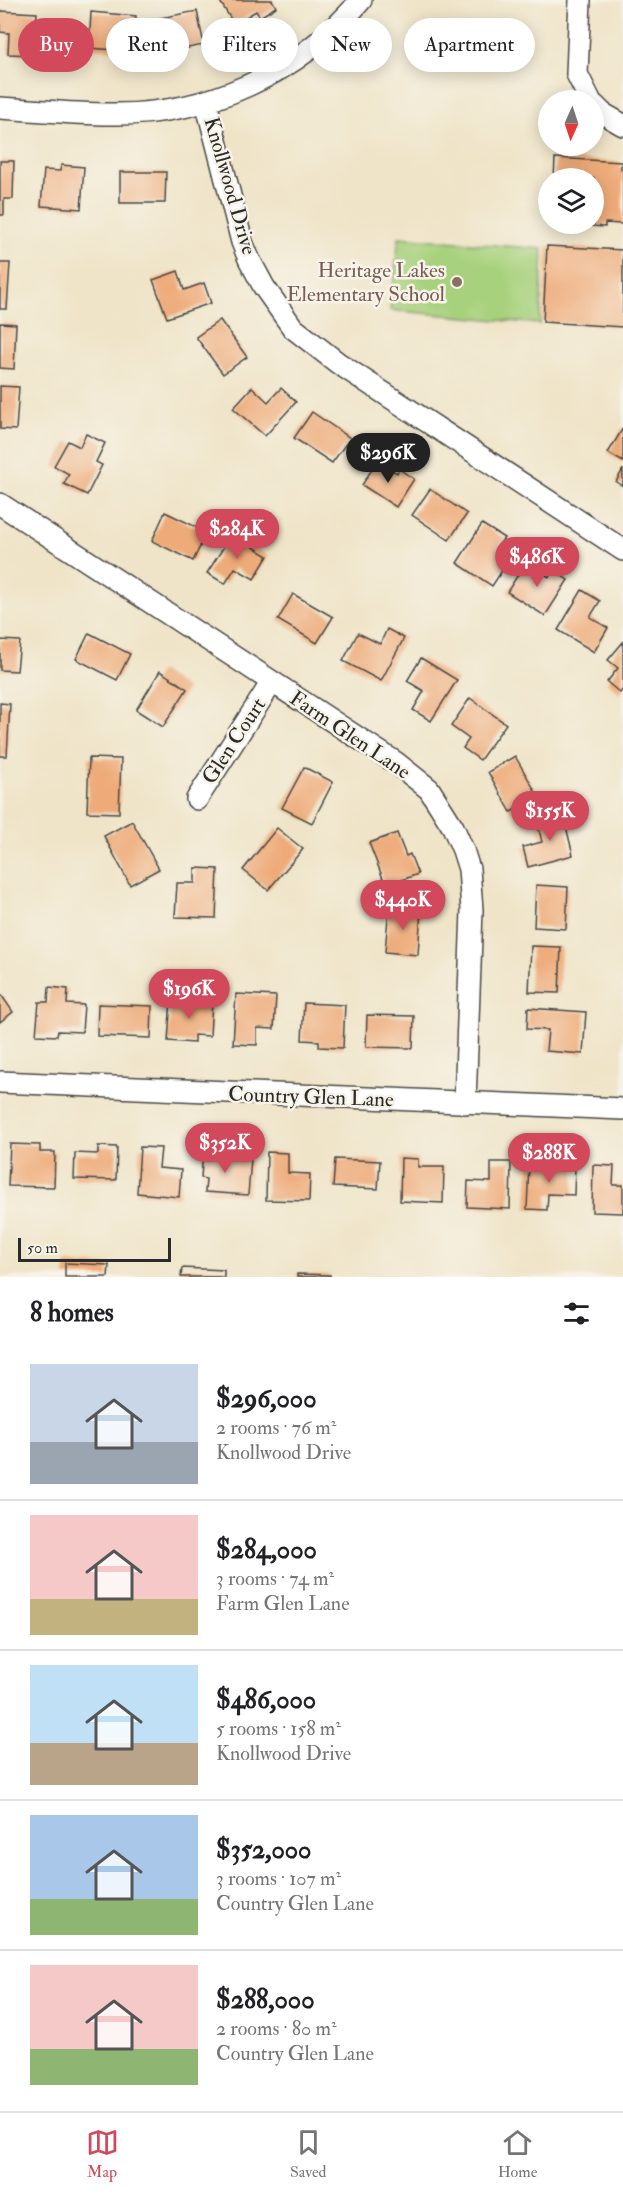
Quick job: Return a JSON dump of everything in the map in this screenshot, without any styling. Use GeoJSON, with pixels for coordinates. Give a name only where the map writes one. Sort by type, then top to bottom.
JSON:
{"type":"FeatureCollection","features":[{"type":"Feature","properties":{"kind":"street"},"geometry":{"type":"LineString","coordinates":[[0,108],[111,114],[167,109],[206,102],[243,88],[280,69],[318,43],[361,0]]}},
{"type":"Feature","properties":{"kind":"street"},"geometry":{"type":"LineString","coordinates":[[580,0],[577,74],[585,90]]}},
{"type":"Feature","properties":{"kind":"street","name":"Knollwood Drive"},"geometry":{"type":"LineString","coordinates":[[206,102],[242,242],[264,286],[293,328],[338,363],[623,550]]}},
{"type":"Feature","properties":{"kind":"street"},"geometry":{"type":"LineString","coordinates":[[604,114],[623,125]]}},
{"type":"Feature","properties":{"kind":"street","name":"Farm Glen Lane"},"geometry":{"type":"LineString","coordinates":[[0,504],[395,762],[429,789],[456,835],[469,869],[472,910],[465,1103]]}},
{"type":"Feature","properties":{"kind":"street","name":"Glen Court"},"geometry":{"type":"LineString","coordinates":[[197,799],[272,682]]}},
{"type":"Feature","properties":{"kind":"street","name":"Country Glen Lane"},"geometry":{"type":"LineString","coordinates":[[0,1082],[623,1109]]}},
{"type":"Feature","properties":{"kind":"green space"},"geometry":{"type":"Polygon","coordinates":[[[399,237],[543,249],[540,324],[390,310],[399,237]]]}},
{"type":"Feature","properties":{"kind":"building"},"geometry":{"type":"Polygon","coordinates":[[[219,0],[272,0],[276,7],[260,17],[256,11],[244,18],[230,18],[219,0]]]}},
{"type":"Feature","properties":{"kind":"building"},"geometry":{"type":"Polygon","coordinates":[[[0,11],[37,13],[37,18],[18,18],[18,54],[8,54],[9,33],[0,32],[0,11]]]}},
{"type":"Feature","properties":{"kind":"building"},"geometry":{"type":"Polygon","coordinates":[[[197,11],[201,46],[189,48],[189,18],[160,18],[197,11]]]}},
{"type":"Feature","properties":{"kind":"building"},"geometry":{"type":"Polygon","coordinates":[[[91,12],[136,16],[136,18],[106,18],[106,49],[94,48],[94,18],[91,18],[91,12]]]}},
{"type":"Feature","properties":{"kind":"building"},"geometry":{"type":"Polygon","coordinates":[[[555,158],[621,162],[623,224],[605,223],[604,227],[604,168],[554,168],[555,158]]]}},
{"type":"Feature","properties":{"kind":"building"},"geometry":{"type":"Polygon","coordinates":[[[0,161],[14,161],[13,199],[4,199],[4,215],[0,215],[0,161]]]}},
{"type":"Feature","properties":{"kind":"building"},"geometry":{"type":"Polygon","coordinates":[[[61,165],[84,167],[81,209],[41,206],[44,170],[60,171],[61,165]]]}},
{"type":"Feature","properties":{"kind":"building"},"geometry":{"type":"Polygon","coordinates":[[[120,172],[166,172],[165,203],[120,203],[120,172]]]}},
{"type":"Feature","properties":{"kind":"building"},"geometry":{"type":"Polygon","coordinates":[[[547,246],[623,250],[623,327],[543,322],[547,246]]]}},
{"type":"Feature","properties":{"kind":"building"},"geometry":{"type":"Polygon","coordinates":[[[0,263],[10,263],[7,309],[0,309],[0,263]]]}},
{"type":"Feature","properties":{"kind":"building"},"geometry":{"type":"Polygon","coordinates":[[[178,271],[184,290],[204,283],[211,303],[167,318],[153,280],[178,271]]]}},
{"type":"Feature","properties":{"kind":"building"},"geometry":{"type":"Polygon","coordinates":[[[220,320],[247,357],[223,374],[196,337],[220,320]]]}},
{"type":"Feature","properties":{"kind":"building"},"geometry":{"type":"Polygon","coordinates":[[[0,323],[16,324],[14,369],[0,368],[0,323]]]}},
{"type":"Feature","properties":{"kind":"building"},"geometry":{"type":"Polygon","coordinates":[[[0,386],[19,387],[16,430],[0,429],[0,386]]]}},
{"type":"Feature","properties":{"kind":"building"},"geometry":{"type":"Polygon","coordinates":[[[252,387],[268,402],[281,388],[296,402],[265,436],[233,408],[252,387]]]}},
{"type":"Feature","properties":{"kind":"building"},"geometry":{"type":"Polygon","coordinates":[[[312,412],[350,438],[332,463],[294,438],[312,412]]]}},
{"type":"Feature","properties":{"kind":"building"},"geometry":{"type":"Polygon","coordinates":[[[623,428],[623,462],[608,453],[623,428]]]}},
{"type":"Feature","properties":{"kind":"building"},"geometry":{"type":"Polygon","coordinates":[[[86,434],[105,443],[96,462],[102,465],[87,495],[64,484],[69,474],[54,466],[68,441],[80,447],[86,434]]]}},
{"type":"Feature","properties":{"kind":"building"},"geometry":{"type":"Polygon","coordinates":[[[376,463],[397,473],[399,469],[414,479],[396,507],[362,485],[376,463]]]}},
{"type":"Feature","properties":{"kind":"building"},"geometry":{"type":"Polygon","coordinates":[[[623,469],[623,486],[616,482],[623,469]]]}},
{"type":"Feature","properties":{"kind":"building"},"geometry":{"type":"Polygon","coordinates":[[[430,489],[467,514],[449,540],[412,515],[430,489]]]}},
{"type":"Feature","properties":{"kind":"building"},"geometry":{"type":"Polygon","coordinates":[[[165,512],[207,532],[193,561],[152,541],[165,512]]]}},
{"type":"Feature","properties":{"kind":"building"},"geometry":{"type":"Polygon","coordinates":[[[482,524],[504,538],[497,548],[511,557],[492,586],[457,563],[482,524]]]}},
{"type":"Feature","properties":{"kind":"building"},"geometry":{"type":"Polygon","coordinates":[[[232,534],[268,556],[254,579],[235,568],[225,584],[207,573],[232,534]]]}},
{"type":"Feature","properties":{"kind":"building"},"geometry":{"type":"Polygon","coordinates":[[[526,562],[549,577],[553,570],[568,580],[545,616],[507,592],[526,562]]]}},
{"type":"Feature","properties":{"kind":"building"},"geometry":{"type":"Polygon","coordinates":[[[582,590],[600,601],[590,617],[608,628],[594,652],[558,630],[582,590]]]}},
{"type":"Feature","properties":{"kind":"building"},"geometry":{"type":"Polygon","coordinates":[[[293,594],[333,617],[317,643],[278,620],[293,594]]]}},
{"type":"Feature","properties":{"kind":"building"},"geometry":{"type":"Polygon","coordinates":[[[387,629],[404,638],[381,681],[343,661],[358,633],[380,644],[387,629]]]}},
{"type":"Feature","properties":{"kind":"building"},"geometry":{"type":"Polygon","coordinates":[[[89,633],[130,654],[117,680],[76,659],[89,633]]]}},
{"type":"Feature","properties":{"kind":"building"},"geometry":{"type":"Polygon","coordinates":[[[0,640],[20,641],[17,671],[0,670],[0,640]]]}},
{"type":"Feature","properties":{"kind":"building"},"geometry":{"type":"Polygon","coordinates":[[[623,642],[623,689],[620,693],[607,682],[618,668],[608,660],[623,642]]]}},
{"type":"Feature","properties":{"kind":"building"},"geometry":{"type":"Polygon","coordinates":[[[421,658],[457,680],[431,721],[413,710],[424,691],[407,681],[421,658]]]}},
{"type":"Feature","properties":{"kind":"building"},"geometry":{"type":"Polygon","coordinates":[[[160,671],[187,689],[163,727],[136,710],[160,671]]]}},
{"type":"Feature","properties":{"kind":"building"},"geometry":{"type":"Polygon","coordinates":[[[470,698],[506,724],[480,760],[463,748],[469,739],[451,726],[470,698]]]}},
{"type":"Feature","properties":{"kind":"building"},"geometry":{"type":"Polygon","coordinates":[[[0,703],[10,704],[7,756],[0,756],[0,703]]]}},
{"type":"Feature","properties":{"kind":"building"},"geometry":{"type":"Polygon","coordinates":[[[515,756],[538,796],[511,812],[488,772],[515,756]]]}},
{"type":"Feature","properties":{"kind":"building"},"geometry":{"type":"Polygon","coordinates":[[[89,758],[121,759],[119,813],[87,812],[89,758]]]}},
{"type":"Feature","properties":{"kind":"building"},"geometry":{"type":"Polygon","coordinates":[[[304,767],[333,782],[312,823],[282,808],[304,767]]]}},
{"type":"Feature","properties":{"kind":"building"},"geometry":{"type":"Polygon","coordinates":[[[563,814],[573,855],[528,867],[523,847],[542,842],[537,821],[563,814]]]}},
{"type":"Feature","properties":{"kind":"building"},"geometry":{"type":"Polygon","coordinates":[[[132,821],[159,869],[130,885],[104,836],[132,821]]]}},
{"type":"Feature","properties":{"kind":"building"},"geometry":{"type":"Polygon","coordinates":[[[277,828],[303,849],[268,890],[243,870],[277,828]]]}},
{"type":"Feature","properties":{"kind":"building"},"geometry":{"type":"Polygon","coordinates":[[[397,833],[406,856],[410,854],[418,874],[386,886],[369,843],[397,833]]]}},
{"type":"Feature","properties":{"kind":"building"},"geometry":{"type":"Polygon","coordinates":[[[195,868],[218,869],[216,918],[175,917],[177,883],[195,883],[195,868]]]}},
{"type":"Feature","properties":{"kind":"building"},"geometry":{"type":"Polygon","coordinates":[[[536,885],[568,887],[566,929],[534,927],[536,885]]]}},
{"type":"Feature","properties":{"kind":"building"},"geometry":{"type":"Polygon","coordinates":[[[389,906],[421,909],[418,955],[385,952],[389,906]]]}},
{"type":"Feature","properties":{"kind":"building"},"geometry":{"type":"Polygon","coordinates":[[[531,946],[561,947],[559,993],[529,992],[531,946]]]}},
{"type":"Feature","properties":{"kind":"building"},"geometry":{"type":"Polygon","coordinates":[[[49,987],[68,989],[67,1004],[84,1005],[82,1032],[58,1031],[57,1036],[36,1035],[39,1002],[48,1002],[49,987]]]}},
{"type":"Feature","properties":{"kind":"building"},"geometry":{"type":"Polygon","coordinates":[[[0,993],[13,1012],[0,1022],[0,993]]]}},
{"type":"Feature","properties":{"kind":"building"},"geometry":{"type":"Polygon","coordinates":[[[236,994],[276,996],[274,1029],[257,1028],[257,1045],[233,1044],[236,994]]]}},
{"type":"Feature","properties":{"kind":"building"},"geometry":{"type":"Polygon","coordinates":[[[171,999],[212,1001],[210,1036],[194,1035],[194,1043],[168,1041],[171,999]]]}},
{"type":"Feature","properties":{"kind":"building"},"geometry":{"type":"Polygon","coordinates":[[[304,1003],[345,1005],[343,1048],[319,1047],[319,1041],[302,1040],[304,1003]]]}},
{"type":"Feature","properties":{"kind":"building"},"geometry":{"type":"Polygon","coordinates":[[[98,1004],[152,1006],[151,1038],[97,1036],[98,1004]]]}},
{"type":"Feature","properties":{"kind":"building"},"geometry":{"type":"Polygon","coordinates":[[[528,1008],[586,1012],[583,1054],[546,1051],[548,1030],[527,1029],[528,1008]]]}},
{"type":"Feature","properties":{"kind":"building"},"geometry":{"type":"Polygon","coordinates":[[[367,1015],[414,1016],[413,1048],[366,1047],[367,1015]]]}},
{"type":"Feature","properties":{"kind":"building"},"geometry":{"type":"Polygon","coordinates":[[[10,1144],[40,1145],[40,1152],[55,1152],[54,1187],[8,1186],[10,1144]]]}},
{"type":"Feature","properties":{"kind":"building"},"geometry":{"type":"Polygon","coordinates":[[[98,1146],[117,1147],[116,1180],[74,1179],[75,1153],[98,1154],[98,1146]]]}},
{"type":"Feature","properties":{"kind":"building"},"geometry":{"type":"Polygon","coordinates":[[[140,1147],[161,1148],[159,1168],[181,1170],[179,1197],[137,1193],[140,1147]]]}},
{"type":"Feature","properties":{"kind":"building"},"geometry":{"type":"Polygon","coordinates":[[[203,1150],[224,1151],[224,1158],[251,1159],[248,1195],[205,1192],[206,1179],[201,1178],[203,1150]]]}},
{"type":"Feature","properties":{"kind":"building"},"geometry":{"type":"Polygon","coordinates":[[[267,1152],[288,1153],[288,1173],[310,1174],[309,1201],[266,1200],[267,1152]]]}},
{"type":"Feature","properties":{"kind":"building"},"geometry":{"type":"Polygon","coordinates":[[[401,1158],[418,1159],[418,1167],[444,1167],[443,1203],[400,1201],[401,1158]]]}},
{"type":"Feature","properties":{"kind":"building"},"geometry":{"type":"Polygon","coordinates":[[[335,1159],[380,1161],[378,1189],[333,1187],[335,1159]]]}},
{"type":"Feature","properties":{"kind":"building"},"geometry":{"type":"Polygon","coordinates":[[[491,1162],[511,1162],[510,1209],[467,1207],[468,1181],[491,1182],[491,1162]]]}},
{"type":"Feature","properties":{"kind":"building"},"geometry":{"type":"Polygon","coordinates":[[[529,1164],[575,1166],[574,1195],[548,1194],[547,1210],[527,1209],[529,1164]]]}},
{"type":"Feature","properties":{"kind":"building"},"geometry":{"type":"Polygon","coordinates":[[[593,1165],[614,1166],[613,1185],[623,1185],[623,1213],[592,1212],[593,1165]]]}},
{"type":"Feature","properties":{"kind":"building"},"geometry":{"type":"Polygon","coordinates":[[[65,1263],[109,1265],[108,1277],[65,1277],[65,1263]]]}},
{"type":"Feature","properties":{"kind":"building"},"geometry":{"type":"Polygon","coordinates":[[[182,1268],[224,1270],[224,1277],[181,1277],[182,1268]]]}},
{"type":"Feature","properties":{"kind":"building"},"geometry":{"type":"Polygon","coordinates":[[[297,1274],[330,1275],[330,1277],[297,1277],[297,1274]]]}},
{"type":"Feature","properties":{"kind":"place","name":"Heritage Lakes Elementary School"},"geometry":{"type":"Point","coordinates":[457,282]}}]}
